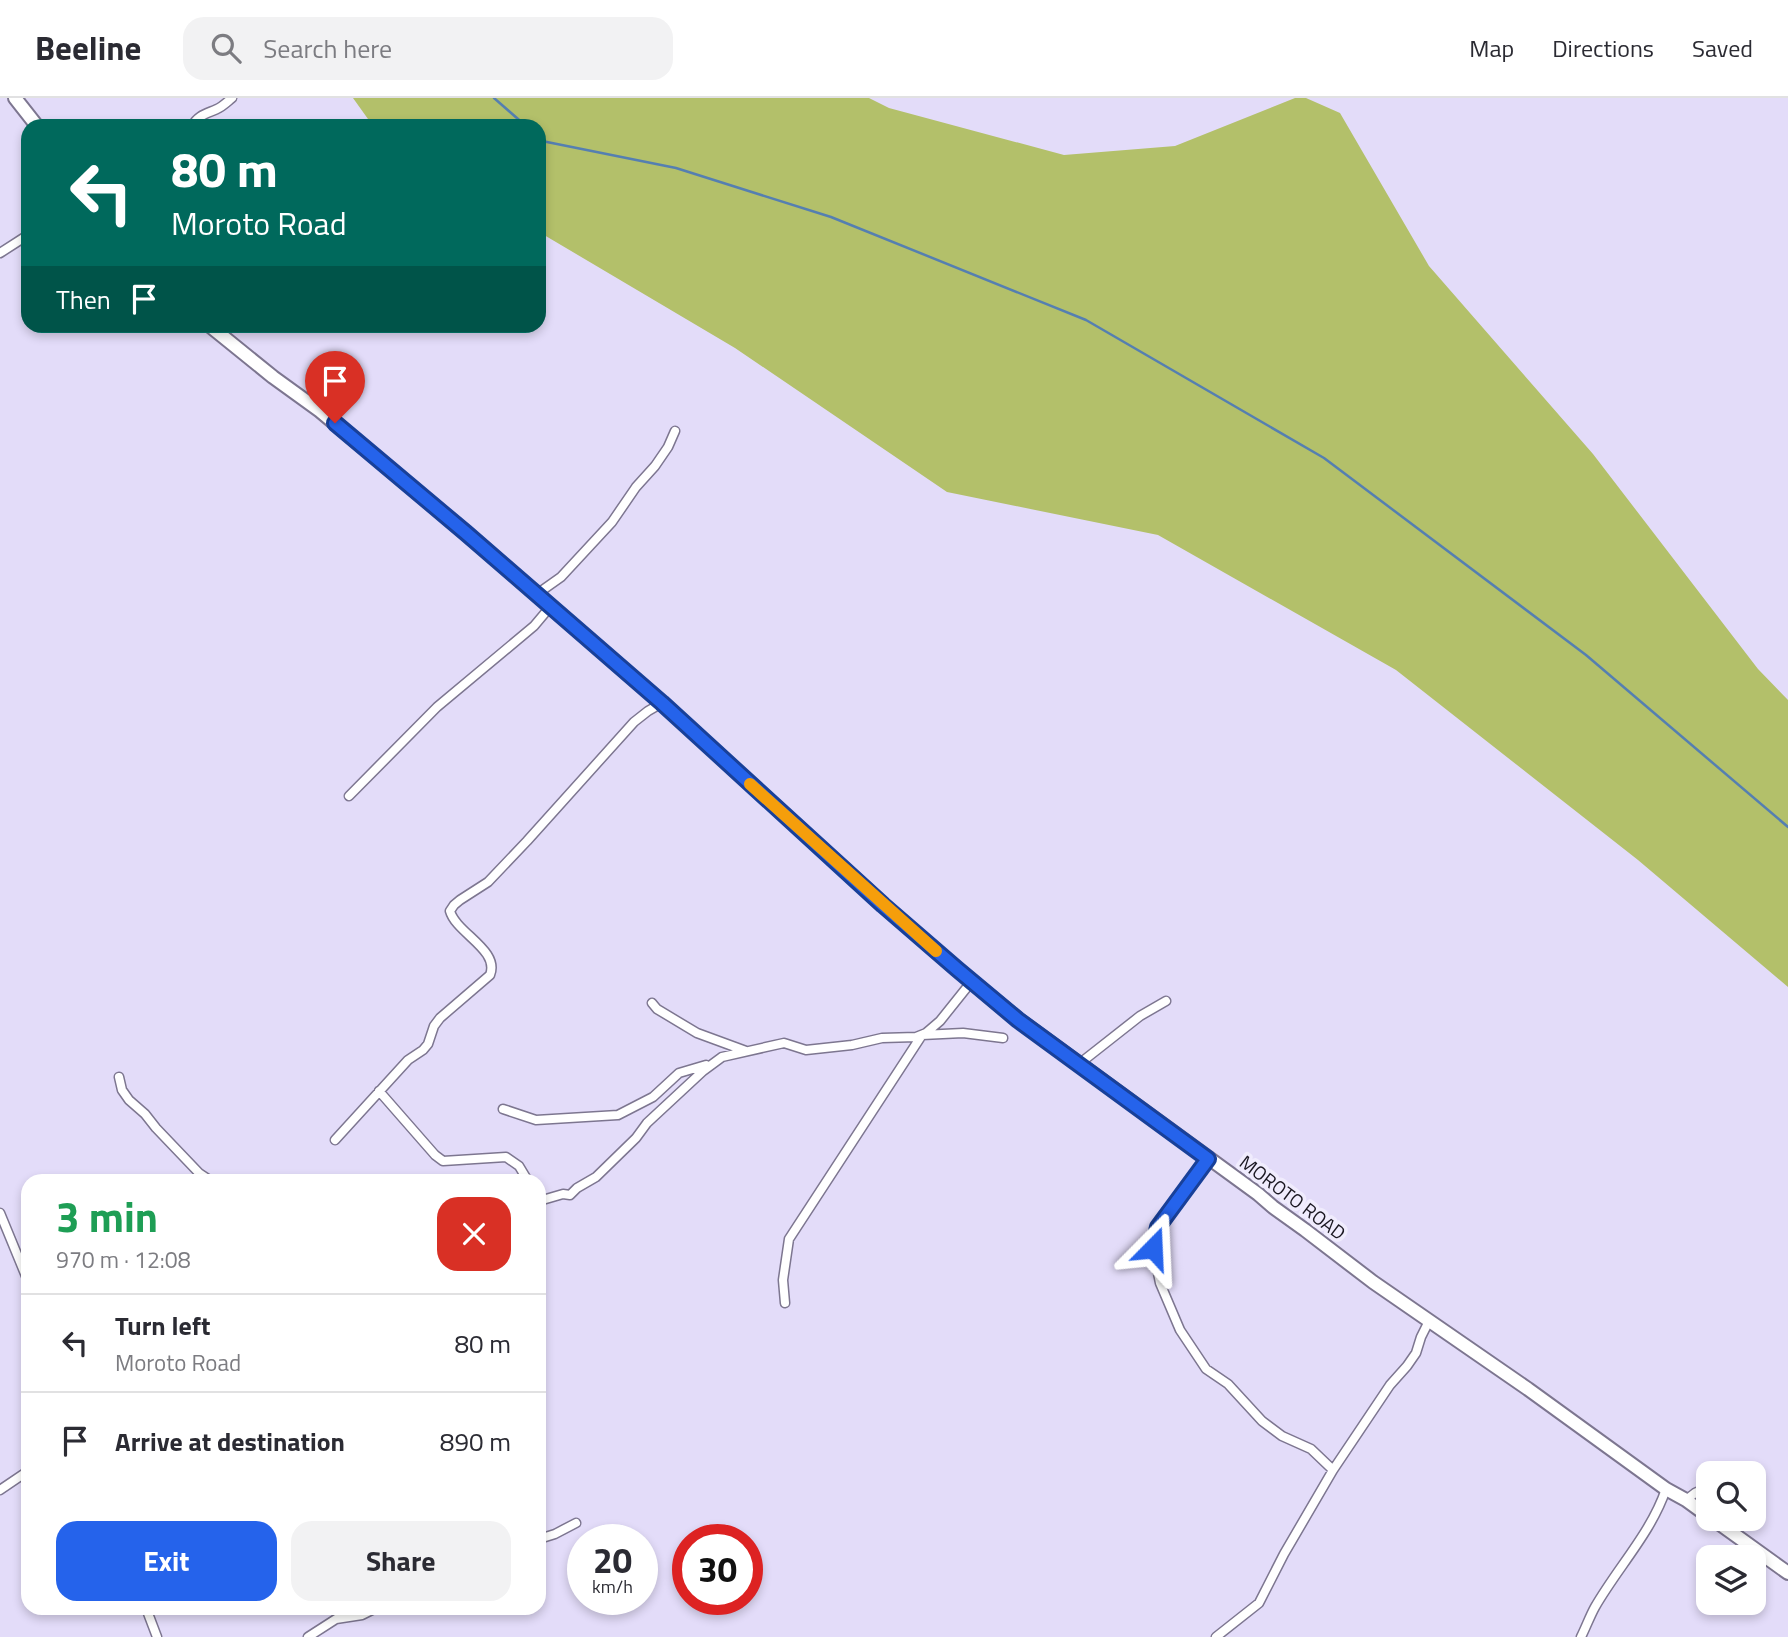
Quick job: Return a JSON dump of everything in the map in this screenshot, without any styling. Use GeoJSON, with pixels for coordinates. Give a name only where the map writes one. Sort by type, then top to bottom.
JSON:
{"type":"FeatureCollection","features":[{"type":"Feature","properties":{"kind":"main road"},"geometry":{"type":"LineString","coordinates":[[15,98],[32,119]]}},
{"type":"Feature","properties":{"kind":"main road","name":"MOROTO ROAD"},"geometry":{"type":"LineString","coordinates":[[219,333],[400,477],[537,594],[662,703],[883,905],[1018,1020],[1258,1194],[1373,1282],[1666,1489],[1696,1507]]}},
{"type":"Feature","properties":{"kind":"main road"},"geometry":{"type":"LineString","coordinates":[[1730,1531],[1788,1573]]}},
{"type":"Feature","properties":{"kind":"street"},"geometry":{"type":"LineString","coordinates":[[196,119],[218,109],[232,98]]}},
{"type":"Feature","properties":{"kind":"street"},"geometry":{"type":"LineString","coordinates":[[0,253],[21,240]]}},
{"type":"Feature","properties":{"kind":"street"},"geometry":{"type":"LineString","coordinates":[[537,594],[561,577],[612,522],[636,487],[655,466],[668,447],[675,430]]}},
{"type":"Feature","properties":{"kind":"street"},"geometry":{"type":"LineString","coordinates":[[349,796],[437,707],[534,626],[551,607]]}},
{"type":"Feature","properties":{"kind":"street"},"geometry":{"type":"LineString","coordinates":[[335,1140],[408,1060],[423,1050],[440,1018],[490,975],[492,961],[453,919],[450,911],[454,905],[488,882],[634,722],[662,703]]}},
{"type":"Feature","properties":{"kind":"street"},"geometry":{"type":"LineString","coordinates":[[785,1303],[783,1280],[789,1239],[922,1035],[940,1021],[972,981]]}},
{"type":"Feature","properties":{"kind":"street"},"geometry":{"type":"LineString","coordinates":[[1080,1064],[1129,1024],[1166,1001]]}},
{"type":"Feature","properties":{"kind":"street"},"geometry":{"type":"LineString","coordinates":[[652,1003],[663,1013],[698,1032],[746,1051]]}},
{"type":"Feature","properties":{"kind":"street"},"geometry":{"type":"LineString","coordinates":[[546,1198],[570,1195],[597,1177],[636,1138],[647,1123],[712,1063],[722,1057],[784,1043],[806,1050],[852,1045],[882,1038],[911,1038],[922,1035],[963,1033],[1003,1038]]}},
{"type":"Feature","properties":{"kind":"street"},"geometry":{"type":"LineString","coordinates":[[503,1110],[536,1120],[618,1115],[653,1097],[679,1073],[712,1063]]}},
{"type":"Feature","properties":{"kind":"street"},"geometry":{"type":"LineString","coordinates":[[119,1077],[122,1090],[129,1100],[200,1174]]}},
{"type":"Feature","properties":{"kind":"street"},"geometry":{"type":"LineString","coordinates":[[379,1091],[443,1161],[506,1157],[519,1166],[524,1174]]}},
{"type":"Feature","properties":{"kind":"street"},"geometry":{"type":"LineString","coordinates":[[1208,1159],[1158,1227],[1153,1248],[1160,1283],[1180,1330],[1206,1369],[1228,1384],[1262,1421],[1282,1436],[1311,1449],[1333,1469]]}},
{"type":"Feature","properties":{"kind":"street"},"geometry":{"type":"LineString","coordinates":[[0,1213],[21,1264]]}},
{"type":"Feature","properties":{"kind":"street"},"geometry":{"type":"LineString","coordinates":[[1216,1637],[1259,1603],[1333,1469],[1390,1385],[1416,1353],[1429,1321]]}},
{"type":"Feature","properties":{"kind":"street"},"geometry":{"type":"LineString","coordinates":[[0,1490],[21,1476]]}},
{"type":"Feature","properties":{"kind":"street"},"geometry":{"type":"LineString","coordinates":[[1581,1637],[1595,1608],[1642,1539],[1660,1507],[1666,1489]]}},
{"type":"Feature","properties":{"kind":"street"},"geometry":{"type":"LineString","coordinates":[[1686,1500],[1696,1493]]}},
{"type":"Feature","properties":{"kind":"street"},"geometry":{"type":"LineString","coordinates":[[546,1537],[576,1523]]}},
{"type":"Feature","properties":{"kind":"street"},"geometry":{"type":"LineString","coordinates":[[148,1615],[156,1637]]}},
{"type":"Feature","properties":{"kind":"street"},"geometry":{"type":"LineString","coordinates":[[308,1637],[336,1619],[362,1615]]}},
{"type":"Feature","properties":{"kind":"green space"},"geometry":{"type":"Polygon","coordinates":[[[353,98],[869,98],[889,108],[1064,155],[1175,146],[1295,98],[1306,98],[1340,113],[1429,266],[1593,454],[1758,669],[1788,700],[1788,987],[1638,860],[1396,670],[1158,535],[947,492],[735,348],[546,236],[546,119],[368,119],[353,98]]]}},
{"type":"Feature","properties":{"kind":"waterway"},"geometry":{"type":"LineString","coordinates":[[494,98],[518,119]]}},
{"type":"Feature","properties":{"kind":"waterway"},"geometry":{"type":"LineString","coordinates":[[546,142],[676,168],[831,217],[1086,320],[1324,458],[1586,655],[1788,827]]}},
{"type":"Feature","properties":{"kind":"slow traffic"},"geometry":{"type":"LineString","coordinates":[[750,784],[936,951]]}},
{"type":"Feature","properties":{"kind":"route"},"geometry":{"type":"LineString","coordinates":[[335,423],[662,703],[743,779],[957,969],[1018,1020],[1208,1159],[1158,1227],[1153,1248]]}}]}
